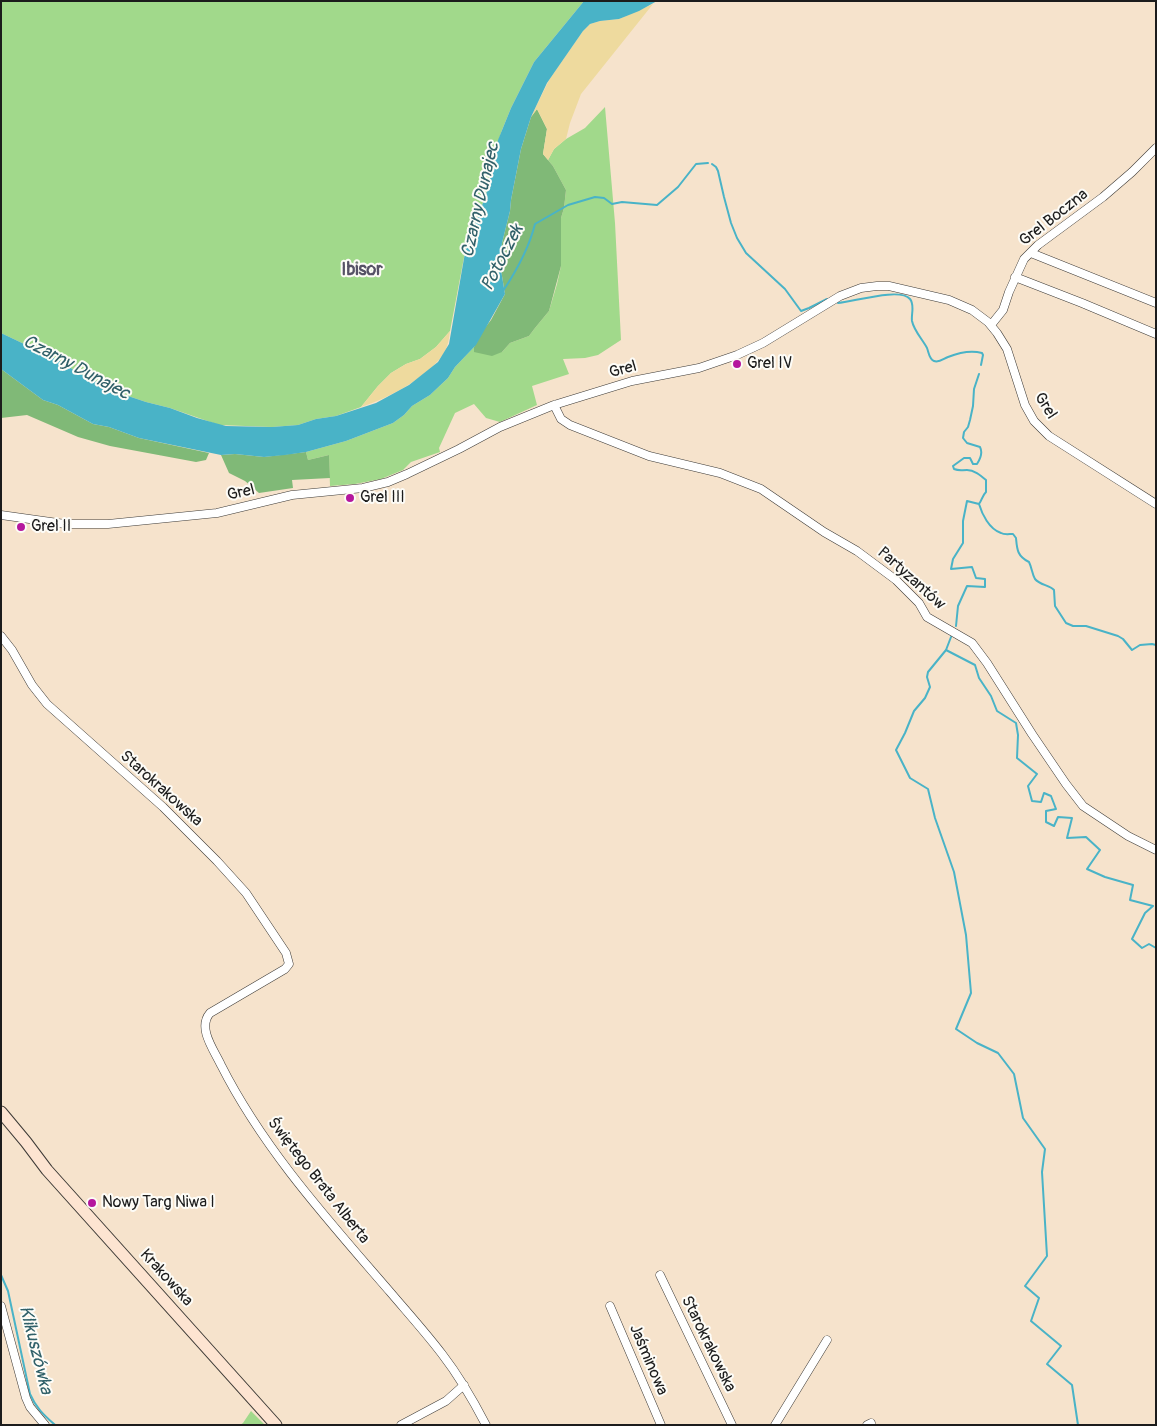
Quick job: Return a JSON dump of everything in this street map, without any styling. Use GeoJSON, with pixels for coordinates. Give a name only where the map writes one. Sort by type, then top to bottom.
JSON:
{"type":"FeatureCollection","features":[{"type":"Feature","properties":{"kind":"main road","name":"Krakowska"},"geometry":{"type":"LineString","coordinates":[[1,1112],[51,1175],[276,1425]]}},
{"type":"Feature","properties":{"kind":"main road","name":"Krakowska"},"geometry":{"type":"LineString","coordinates":[[1,1122],[33,1152]]}},
{"type":"Feature","properties":{"kind":"street","name":"Grel Boczna"},"geometry":{"type":"LineString","coordinates":[[991,325],[1003,310],[1024,259],[1038,245],[1103,197],[1156,148]]}},
{"type":"Feature","properties":{"kind":"street"},"geometry":{"type":"LineString","coordinates":[[1031,253],[1156,303]]}},
{"type":"Feature","properties":{"kind":"street"},"geometry":{"type":"LineString","coordinates":[[1015,277],[1156,334]]}},
{"type":"Feature","properties":{"kind":"street","name":"Grel"},"geometry":{"type":"LineString","coordinates":[[1,515],[65,524],[108,524],[203,515],[292,495],[363,488],[388,482],[500,427],[554,405],[632,381],[699,368],[737,355],[763,343],[851,291],[869,287],[889,286],[949,300],[972,310],[991,325],[1007,349],[1025,405],[1040,428],[1049,436],[1156,504]]}},
{"type":"Feature","properties":{"kind":"street","name":"Partyzantów"},"geometry":{"type":"LineString","coordinates":[[554,405],[561,419],[570,425],[649,456],[720,473],[762,489],[824,532],[858,551],[896,580],[919,603],[927,617],[972,643],[1066,784],[1083,806],[1128,836],[1156,850]]}},
{"type":"Feature","properties":{"kind":"street","name":"Starokrakowska"},"geometry":{"type":"LineString","coordinates":[[1,636],[8,644],[32,686],[47,704],[163,808],[233,878],[286,952],[289,964],[285,969]]}},
{"type":"Feature","properties":{"kind":"street","name":"Świętego Brata Alberta"},"geometry":{"type":"LineString","coordinates":[[285,969],[210,1013],[204,1022],[211,1045],[242,1104],[284,1164],[441,1352],[464,1385],[486,1425]]}},
{"type":"Feature","properties":{"kind":"street","name":"Starokrakowska"},"geometry":{"type":"LineString","coordinates":[[660,1274],[729,1424]]}},
{"type":"Feature","properties":{"kind":"street"},"geometry":{"type":"LineString","coordinates":[[1,1306],[26,1398],[30,1407],[45,1425]]}},
{"type":"Feature","properties":{"kind":"street","name":"Jaśminowa"},"geometry":{"type":"LineString","coordinates":[[610,1306],[661,1425]]}},
{"type":"Feature","properties":{"kind":"street"},"geometry":{"type":"LineString","coordinates":[[775,1425],[827,1340]]}},
{"type":"Feature","properties":{"kind":"street"},"geometry":{"type":"LineString","coordinates":[[400,1425],[446,1400],[464,1385]]}},
{"type":"Feature","properties":{"kind":"green space"},"geometry":{"type":"Polygon","coordinates":[[[1,1],[584,1],[534,62],[502,130],[493,156],[486,195],[466,247],[450,331],[436,347],[420,359],[406,364],[391,373],[361,407],[336,416],[316,419],[298,425],[272,427],[219,425],[116,392],[76,372],[62,362],[1,333],[1,1]]]}},
{"type":"Feature","properties":{"kind":"green space"},"geometry":{"type":"Polygon","coordinates":[[[605,107],[615,223],[621,340],[598,355],[585,358],[563,359],[569,374],[532,386],[537,405],[500,422],[486,418],[474,404],[455,413],[439,448],[440,452],[411,462],[403,470],[381,479],[330,486],[329,455],[308,460],[306,452],[346,441],[393,423],[412,406],[430,395],[448,378],[455,367],[474,347],[474,352],[502,352],[510,343],[529,336],[549,311],[561,266],[561,218],[566,190],[548,160],[554,149],[566,139],[585,128],[605,107]]]}},
{"type":"Feature","properties":{"kind":"green space"},"geometry":{"type":"Polygon","coordinates":[[[537,109],[547,129],[543,154],[553,166],[566,190],[561,218],[561,266],[549,311],[529,336],[510,343],[502,352],[492,356],[474,352],[474,347],[505,294],[500,264],[502,243],[510,211],[521,149],[531,117],[537,109]]]}},
{"type":"Feature","properties":{"kind":"green space"},"geometry":{"type":"Polygon","coordinates":[[[1,369],[43,400],[58,405],[93,424],[109,427],[139,438],[209,453],[206,460],[196,462],[110,446],[78,437],[27,415],[1,418],[1,369]]]}},
{"type":"Feature","properties":{"kind":"green space"},"geometry":{"type":"Polygon","coordinates":[[[306,452],[308,460],[329,455],[330,478],[292,480],[293,488],[259,493],[245,481],[229,473],[221,455],[235,454],[264,457],[306,452]]]}},
{"type":"Feature","properties":{"kind":"green space"},"geometry":{"type":"Polygon","coordinates":[[[251,1411],[265,1425],[240,1425],[251,1411]]]}},
{"type":"Feature","properties":{"kind":"sand"},"geometry":{"type":"Polygon","coordinates":[[[653,4],[581,94],[566,139],[554,149],[548,160],[543,154],[547,129],[537,109],[531,117],[549,80],[583,31],[590,24],[619,19],[653,4]]]}},
{"type":"Feature","properties":{"kind":"sand"},"geometry":{"type":"Polygon","coordinates":[[[450,331],[444,353],[429,370],[407,386],[361,407],[391,373],[406,364],[420,359],[436,347],[450,331]]]}},
{"type":"Feature","properties":{"kind":"water"},"geometry":{"type":"Polygon","coordinates":[[[584,1],[657,1],[619,19],[590,24],[583,31],[547,83],[531,117],[521,149],[510,211],[502,243],[500,264],[505,294],[476,345],[455,367],[448,378],[430,395],[412,406],[393,423],[346,441],[306,452],[264,457],[235,454],[221,455],[139,438],[109,427],[93,424],[58,405],[43,400],[1,369],[1,333],[62,362],[75,371],[116,392],[226,426],[272,427],[298,425],[316,419],[336,416],[376,403],[409,385],[438,362],[449,344],[466,247],[486,195],[498,140],[511,108],[534,62],[584,1]]]}},
{"type":"Feature","properties":{"kind":"waterway","name":"Potoczek"},"geometry":{"type":"LineString","coordinates":[[503,291],[522,259],[535,224],[568,205],[595,197],[604,198],[612,204],[622,202],[657,205],[678,187],[696,164],[708,163]]}},
{"type":"Feature","properties":{"kind":"waterway","name":"Potoczek"},"geometry":{"type":"LineString","coordinates":[[712,164],[718,171],[731,223],[746,253],[785,289],[801,311],[827,299]]}},
{"type":"Feature","properties":{"kind":"waterway","name":"Potoczek"},"geometry":{"type":"LineString","coordinates":[[838,303],[876,296],[897,294],[905,296],[910,299],[913,307],[913,325],[932,360],[938,362],[960,353],[978,352],[983,355],[981,365]]}},
{"type":"Feature","properties":{"kind":"waterway","name":"Potoczek"},"geometry":{"type":"LineString","coordinates":[[979,374],[974,389],[970,420],[963,438],[967,443],[980,447],[980,460],[977,464],[973,464],[970,458],[964,458],[953,466],[956,470],[975,472],[986,480],[986,492],[979,504]]}},
{"type":"Feature","properties":{"kind":"waterway"},"geometry":{"type":"LineString","coordinates":[[956,626],[958,606],[967,586],[985,587],[985,579],[976,578],[972,567],[951,569],[953,559],[963,543],[963,521],[967,501],[979,504]]}},
{"type":"Feature","properties":{"kind":"waterway","name":"Potoczek"},"geometry":{"type":"LineString","coordinates":[[979,504],[984,517],[993,528],[1002,534],[1013,534],[1016,538],[1018,552],[1029,562],[1035,579],[1054,590],[1055,606],[1066,623],[1073,626],[1086,626],[1118,636],[1132,650],[1140,645],[1156,645]]}},
{"type":"Feature","properties":{"kind":"waterway"},"geometry":{"type":"LineString","coordinates":[[951,637],[946,650],[928,672],[927,677],[930,687],[925,698],[914,711],[896,750],[910,778],[928,789],[935,818],[954,872],[966,935],[971,993],[956,1029],[977,1043],[998,1053],[1014,1074],[1023,1118],[1045,1149],[1042,1172],[1047,1256],[1025,1286],[1039,1298],[1031,1321],[1061,1346],[1047,1364],[1072,1385],[1078,1425]]}},
{"type":"Feature","properties":{"kind":"waterway"},"geometry":{"type":"LineString","coordinates":[[946,650],[975,665],[979,678],[991,696],[997,711],[1016,723],[1018,735],[1017,758],[1037,774],[1028,786],[1032,801],[1041,802],[1044,793],[1051,796],[1056,809],[1046,811],[1046,822],[1054,826],[1058,817],[1072,818],[1067,838],[1086,837],[1100,850],[1087,869],[1105,877],[1133,885],[1130,900],[1153,906],[1145,913],[1132,939],[1142,948],[1149,944],[1156,948]]}},
{"type":"Feature","properties":{"kind":"waterway","name":"Klikuszówka"},"geometry":{"type":"LineString","coordinates":[[1,1275],[8,1291],[30,1394],[38,1407],[55,1425]]}},
{"type":"Feature","properties":{"kind":"place","name":"Grel IV"},"geometry":{"type":"Point","coordinates":[737,364]}},
{"type":"Feature","properties":{"kind":"place","name":"Grel III"},"geometry":{"type":"Point","coordinates":[350,498]}},
{"type":"Feature","properties":{"kind":"place","name":"Grel II"},"geometry":{"type":"Point","coordinates":[21,527]}},
{"type":"Feature","properties":{"kind":"place","name":"Nowy Targ Niwa I"},"geometry":{"type":"Point","coordinates":[92,1203]}},
{"type":"Feature","properties":{"kind":"district","name":"Ibisor"},"geometry":{"type":"Point","coordinates":[362,270]}},
{"type":"Feature","properties":{"kind":"water label","name":"Czarny Dunajec"},"geometry":{"type":"Point","coordinates":[481,200]}},
{"type":"Feature","properties":{"kind":"water label","name":"Czarny Dunajec"},"geometry":{"type":"Point","coordinates":[76,368]}}]}
